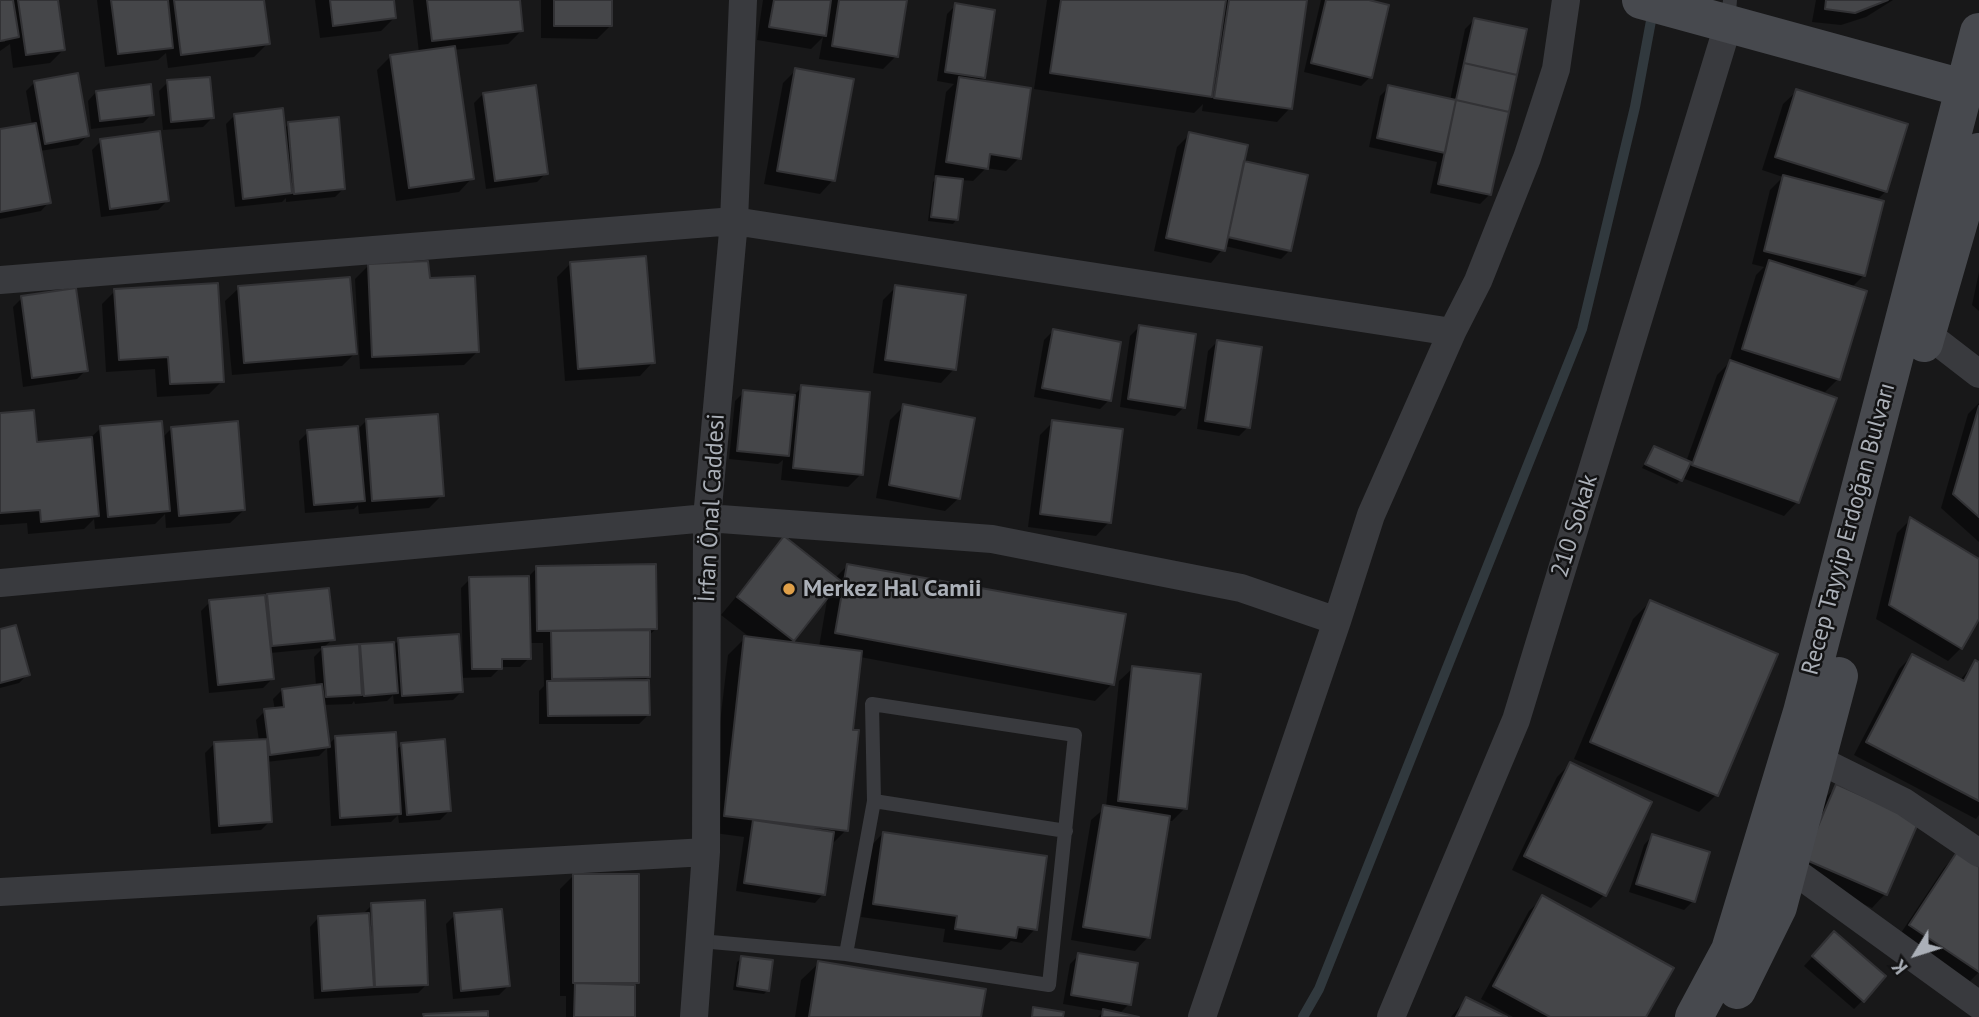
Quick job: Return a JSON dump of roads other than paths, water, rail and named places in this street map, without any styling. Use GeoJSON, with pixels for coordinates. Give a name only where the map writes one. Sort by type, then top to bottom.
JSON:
{"type":"FeatureCollection","features":[{"type":"Feature","properties":{"kind":"street","name":"İrfan Önal Caddesi"},"geometry":{"type":"LineString","coordinates":[[694,1017],[706,852],[707,518],[734,221],[743,0]]}},
{"type":"Feature","properties":{"kind":"street"},"geometry":{"type":"LineString","coordinates":[[1202,1017],[1371,515],[1452,332],[1478,281],[1527,158],[1556,69],[1566,0]]}},
{"type":"Feature","properties":{"kind":"street"},"geometry":{"type":"LineString","coordinates":[[1641,0],[1729,12],[1963,88]]}},
{"type":"Feature","properties":{"kind":"street","name":"210 Sokak"},"geometry":{"type":"LineString","coordinates":[[1391,1017],[1516,720],[1729,12]]}},
{"type":"Feature","properties":{"kind":"street","name":"Recep Tayyip Erdoğan Bulvarı"},"geometry":{"type":"LineString","coordinates":[[1694,1017],[1730,950],[1802,712],[1979,32]]}},
{"type":"Feature","properties":{"kind":"street","name":"Recep Tayyip Erdoğan Bulvarı"},"geometry":{"type":"LineString","coordinates":[[1724,1017],[1778,906],[1790,867],[1926,333],[1979,152]]}},
{"type":"Feature","properties":{"kind":"street"},"geometry":{"type":"LineString","coordinates":[[0,280],[734,221],[1452,332]]}},
{"type":"Feature","properties":{"kind":"street"},"geometry":{"type":"LineString","coordinates":[[1926,333],[1979,374]]}},
{"type":"Feature","properties":{"kind":"street"},"geometry":{"type":"LineString","coordinates":[[0,583],[707,518],[992,539],[1241,588],[1337,621]]}},
{"type":"Feature","properties":{"kind":"street"},"geometry":{"type":"LineString","coordinates":[[1817,759],[1904,802],[1979,853]]}},
{"type":"Feature","properties":{"kind":"street"},"geometry":{"type":"LineString","coordinates":[[0,892],[706,852]]}},
{"type":"Feature","properties":{"kind":"street"},"geometry":{"type":"LineString","coordinates":[[1790,867],[1979,1005]]}},
{"type":"Feature","properties":{"kind":"lane"},"geometry":{"type":"LineString","coordinates":[[700,942],[846,954],[1049,985],[1075,735],[872,704],[874,801],[846,954]]}},
{"type":"Feature","properties":{"kind":"lane"},"geometry":{"type":"LineString","coordinates":[[874,801],[1066,831]]}},
{"type":"Feature","properties":{"kind":"waterway"},"geometry":{"type":"LineString","coordinates":[[1303,1017],[1319,989],[1582,329],[1635,107],[1653,10]]}},
{"type":"Feature","properties":{"kind":"place","name":"Merkez Hal Camii"},"geometry":{"type":"Point","coordinates":[789,589]}}]}
